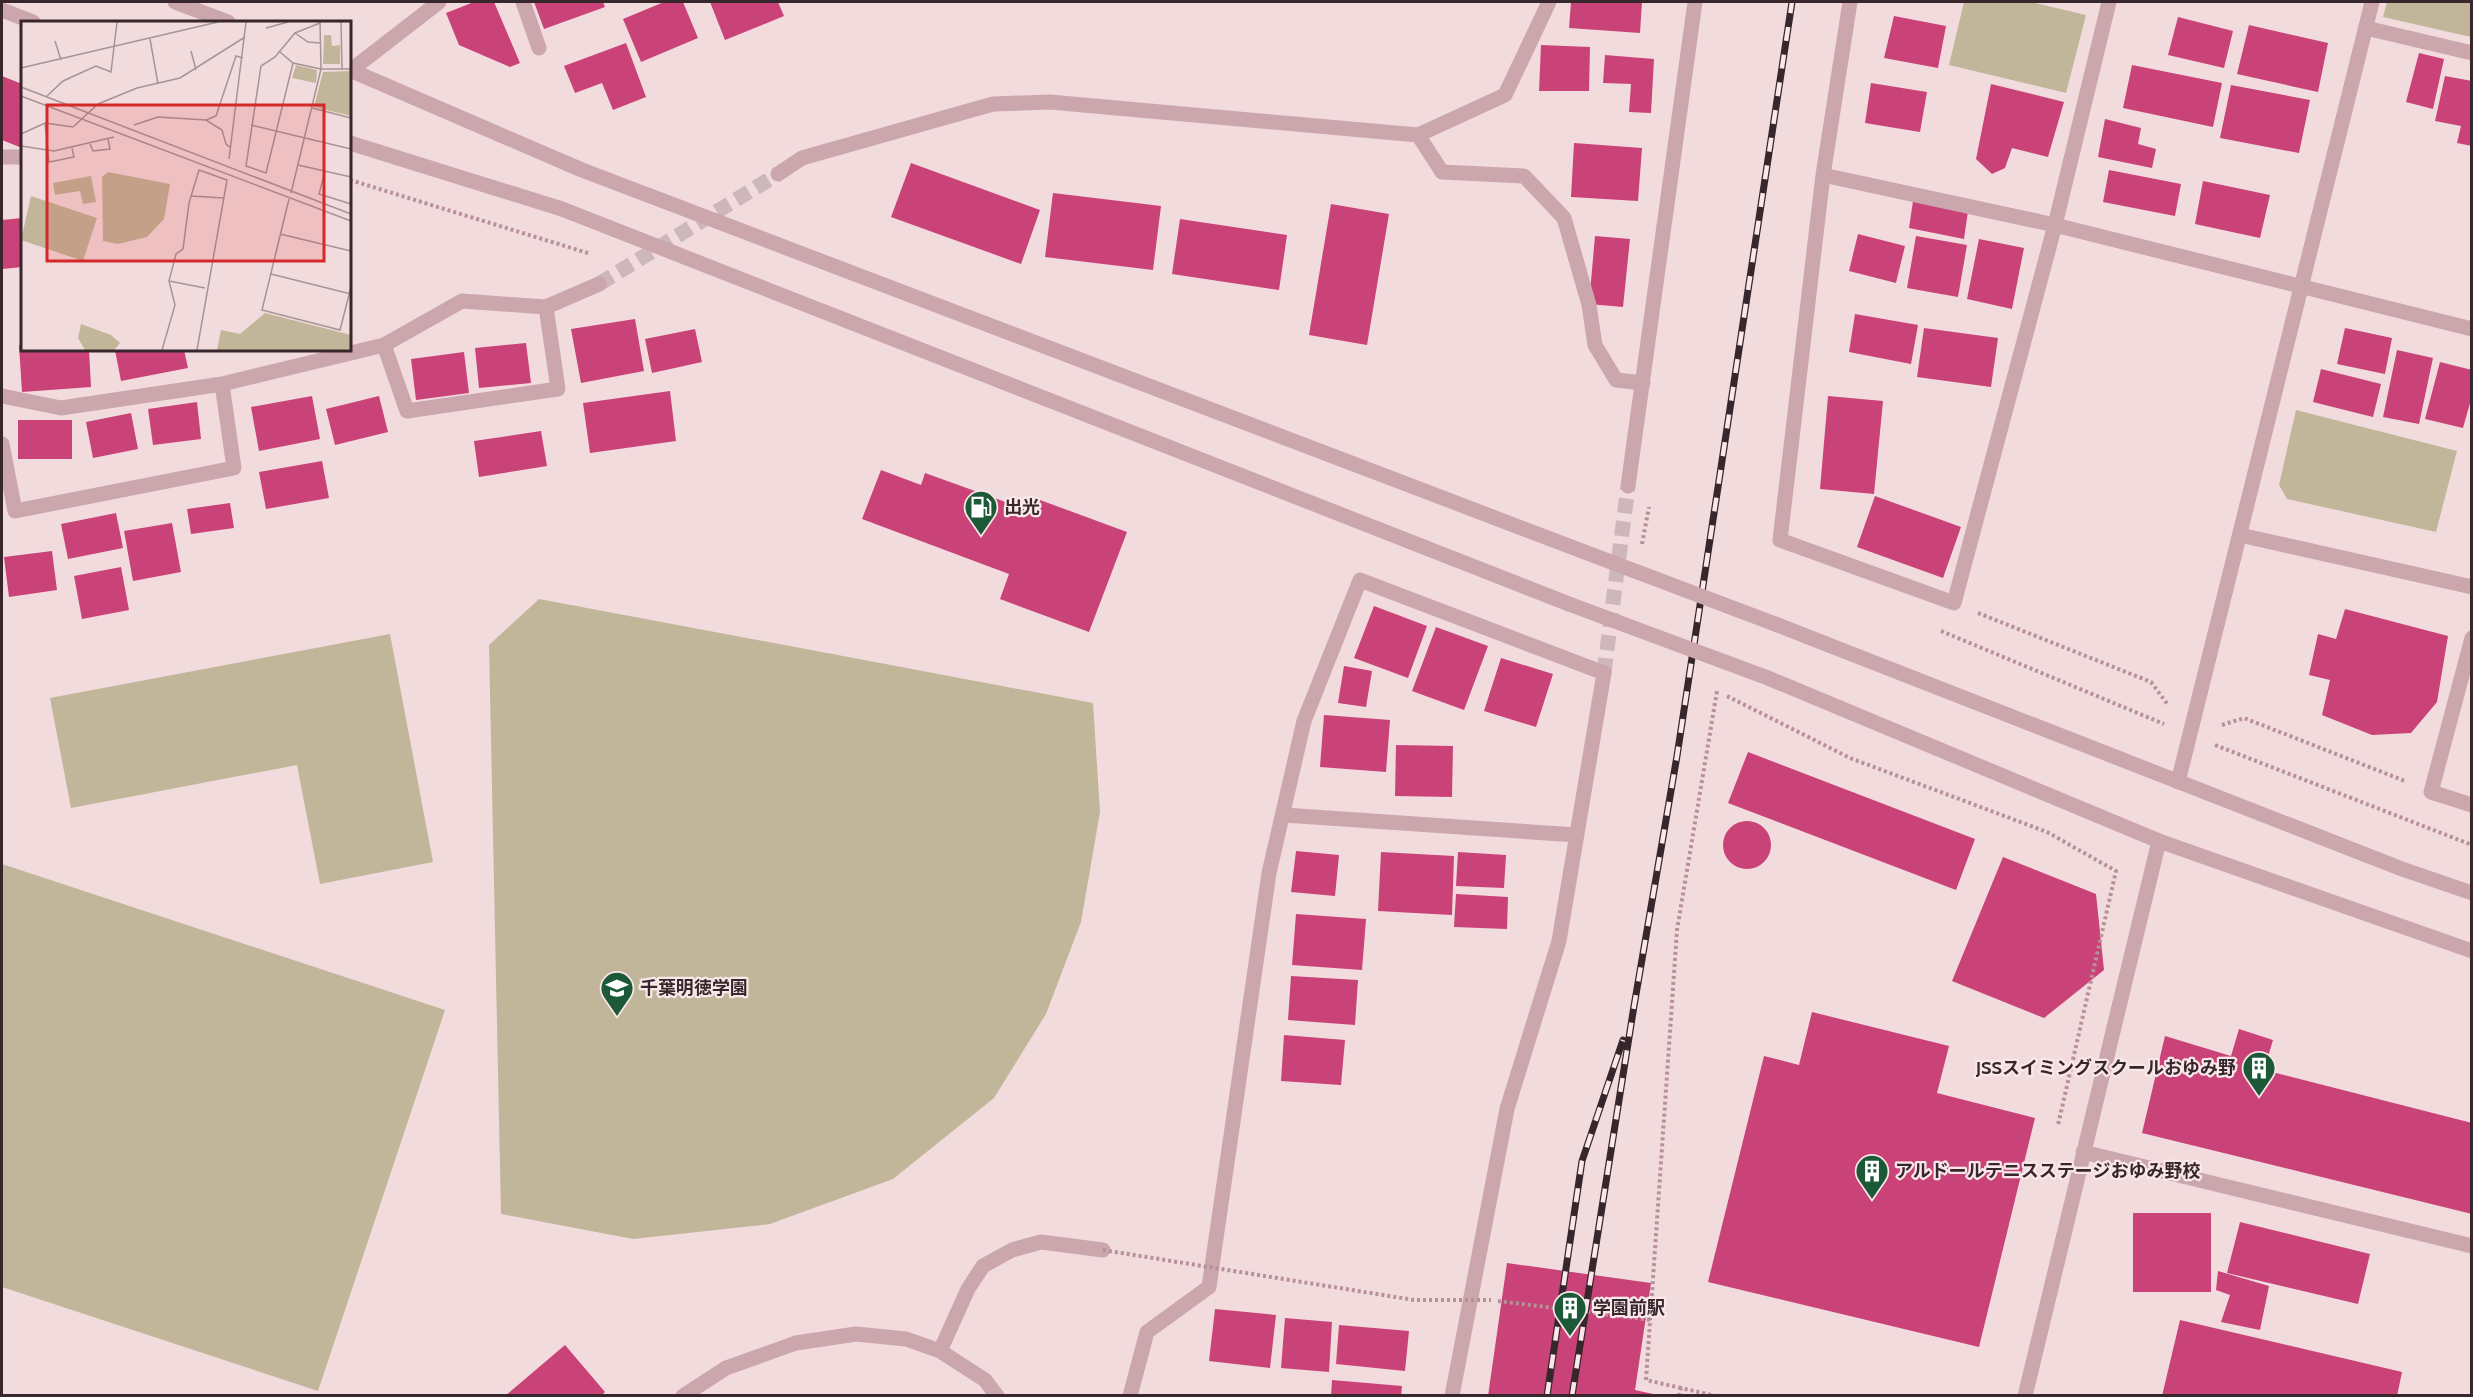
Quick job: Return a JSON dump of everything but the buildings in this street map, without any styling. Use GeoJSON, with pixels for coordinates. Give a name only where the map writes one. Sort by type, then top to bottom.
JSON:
{"type":"FeatureCollection","features":[{"type":"Feature","properties":{"kind":"street"},"geometry":{"type":"LineString","coordinates":[[175,2],[225,21]]}},
{"type":"Feature","properties":{"kind":"street"},"geometry":{"type":"LineString","coordinates":[[351,69],[439,2]]}},
{"type":"Feature","properties":{"kind":"street"},"geometry":{"type":"LineString","coordinates":[[523,2],[539,48]]}},
{"type":"Feature","properties":{"kind":"street"},"geometry":{"type":"LineString","coordinates":[[778,174],[802,158],[993,104],[1050,102],[1418,135],[1505,95],[1549,2]]}},
{"type":"Feature","properties":{"kind":"street"},"geometry":{"type":"LineString","coordinates":[[1628,486],[1695,2]]}},
{"type":"Feature","properties":{"kind":"street"},"geometry":{"type":"LineString","coordinates":[[1851,2],[1824,175],[1780,540],[1954,603],[2055,225],[2109,2]]}},
{"type":"Feature","properties":{"kind":"street"},"geometry":{"type":"LineString","coordinates":[[2178,782],[2372,2]]}},
{"type":"Feature","properties":{"kind":"street"},"geometry":{"type":"LineString","coordinates":[[2,10],[30,21]]}},
{"type":"Feature","properties":{"kind":"street"},"geometry":{"type":"LineString","coordinates":[[2366,28],[2472,53]]}},
{"type":"Feature","properties":{"kind":"street"},"geometry":{"type":"LineString","coordinates":[[351,70],[582,170],[1775,624],[2402,869],[2472,893]]}},
{"type":"Feature","properties":{"kind":"street"},"geometry":{"type":"LineString","coordinates":[[1418,135],[1442,172],[1524,176],[1564,218],[1589,305],[1594,345],[1617,380],[1643,383]]}},
{"type":"Feature","properties":{"kind":"street"},"geometry":{"type":"LineString","coordinates":[[351,143],[562,209],[1569,604],[1768,678],[2159,841],[2472,951]]}},
{"type":"Feature","properties":{"kind":"street"},"geometry":{"type":"LineString","coordinates":[[2,157],[21,157]]}},
{"type":"Feature","properties":{"kind":"street"},"geometry":{"type":"LineString","coordinates":[[1824,175],[2055,225],[2472,329]]}},
{"type":"Feature","properties":{"kind":"street"},"geometry":{"type":"LineString","coordinates":[[2,396],[61,408],[222,384],[384,345],[462,301],[546,307],[599,284]]}},
{"type":"Feature","properties":{"kind":"street"},"geometry":{"type":"LineString","coordinates":[[384,345],[407,411],[558,389],[546,307]]}},
{"type":"Feature","properties":{"kind":"street"},"geometry":{"type":"LineString","coordinates":[[2,444],[15,511],[234,468],[222,384]]}},
{"type":"Feature","properties":{"kind":"street"},"geometry":{"type":"LineString","coordinates":[[2240,535],[2472,587]]}},
{"type":"Feature","properties":{"kind":"street"},"geometry":{"type":"LineString","coordinates":[[1130,1395],[1147,1332],[1209,1287],[1269,873],[1304,721],[1360,580],[1604,673],[1559,942],[1507,1109],[1452,1395]]}},
{"type":"Feature","properties":{"kind":"street"},"geometry":{"type":"LineString","coordinates":[[2472,638],[2431,792],[2472,805]]}},
{"type":"Feature","properties":{"kind":"street"},"geometry":{"type":"LineString","coordinates":[[1284,814],[1576,835]]}},
{"type":"Feature","properties":{"kind":"street"},"geometry":{"type":"LineString","coordinates":[[2025,1395],[2159,841]]}},
{"type":"Feature","properties":{"kind":"street"},"geometry":{"type":"LineString","coordinates":[[2083,1152],[2472,1246]]}},
{"type":"Feature","properties":{"kind":"street"},"geometry":{"type":"LineString","coordinates":[[940,1351],[968,1289],[983,1266],[1012,1250],[1041,1242],[1102,1250]]}},
{"type":"Feature","properties":{"kind":"street"},"geometry":{"type":"LineString","coordinates":[[683,1395],[726,1368],[795,1343],[856,1334],[906,1339],[940,1351],[985,1380],[997,1395]]}},
{"type":"Feature","properties":{"kind":"path"},"geometry":{"type":"LineString","coordinates":[[1954,603],[2151,682],[2189,735]]}},
{"type":"Feature","properties":{"kind":"path"},"geometry":{"type":"LineString","coordinates":[[1936,629],[2189,735],[2472,845]]}},
{"type":"Feature","properties":{"kind":"path"},"geometry":{"type":"LineString","coordinates":[[1716,1395],[1646,1380],[1677,930],[1716,690],[1850,758],[2046,831],[2116,872],[2058,1128]]}},
{"type":"Feature","properties":{"kind":"path"},"geometry":{"type":"LineString","coordinates":[[2189,735],[2244,718],[2431,792]]}},
{"type":"Feature","properties":{"kind":"path"},"geometry":{"type":"LineString","coordinates":[[1102,1250],[1414,1300],[1491,1300],[1650,1320]]}},
{"type":"Feature","properties":{"kind":"path"},"geometry":{"type":"LineString","coordinates":[[1680,1395],[1681,1388]]}},
{"type":"Feature","properties":{"kind":"shaded area"},"geometry":{"type":"Polygon","coordinates":[[[1964,2],[2031,2],[2086,15],[2066,93],[1949,65],[1964,2]]]}},
{"type":"Feature","properties":{"kind":"shaded area"},"geometry":{"type":"Polygon","coordinates":[[[2387,2],[2471,2],[2471,37],[2383,17],[2387,2]]]}},
{"type":"Feature","properties":{"kind":"shaded area"},"geometry":{"type":"Polygon","coordinates":[[[2296,410],[2457,451],[2436,532],[2287,499],[2279,485],[2296,410]]]}},
{"type":"Feature","properties":{"kind":"shaded area"},"geometry":{"type":"Polygon","coordinates":[[[539,599],[1093,703],[1100,812],[1081,922],[1046,1014],[994,1098],[893,1179],[770,1224],[633,1239],[501,1214],[489,645],[539,599]]]}},
{"type":"Feature","properties":{"kind":"shaded area"},"geometry":{"type":"Polygon","coordinates":[[[390,634],[433,862],[320,884],[297,765],[71,808],[50,698],[390,634]]]}},
{"type":"Feature","properties":{"kind":"shaded area"},"geometry":{"type":"Polygon","coordinates":[[[2,864],[445,1010],[318,1391],[2,1287],[2,864]]]}},
{"type":"Feature","properties":{"kind":"tunnel"},"geometry":{"type":"LineString","coordinates":[[599,284],[778,174]]}},
{"type":"Feature","properties":{"kind":"tunnel"},"geometry":{"type":"LineString","coordinates":[[1604,673],[1628,486]]}},
{"type":"Feature","properties":{"kind":"railway"},"geometry":{"type":"LineString","coordinates":[[1572,1396],[1634,1006],[1677,756],[1792,2]]}},
{"type":"Feature","properties":{"kind":"railway"},"geometry":{"type":"LineString","coordinates":[[1547,1396],[1582,1161],[1623,1040]]}},
{"type":"Feature","properties":{"kind":"place","name":"出光"},"geometry":{"type":"Point","coordinates":[981,536]}},
{"type":"Feature","properties":{"kind":"place","name":"千葉明徳学園"},"geometry":{"type":"Point","coordinates":[617,1017]}},
{"type":"Feature","properties":{"kind":"place","name":"JSSスイミングスクールおゆみ野"},"geometry":{"type":"Point","coordinates":[2259,1097]}},
{"type":"Feature","properties":{"kind":"place","name":"アルドールテニスステージおゆみ野校"},"geometry":{"type":"Point","coordinates":[1872,1200]}},
{"type":"Feature","properties":{"kind":"place","name":"学園前駅"},"geometry":{"type":"Point","coordinates":[1570,1337]}}]}
